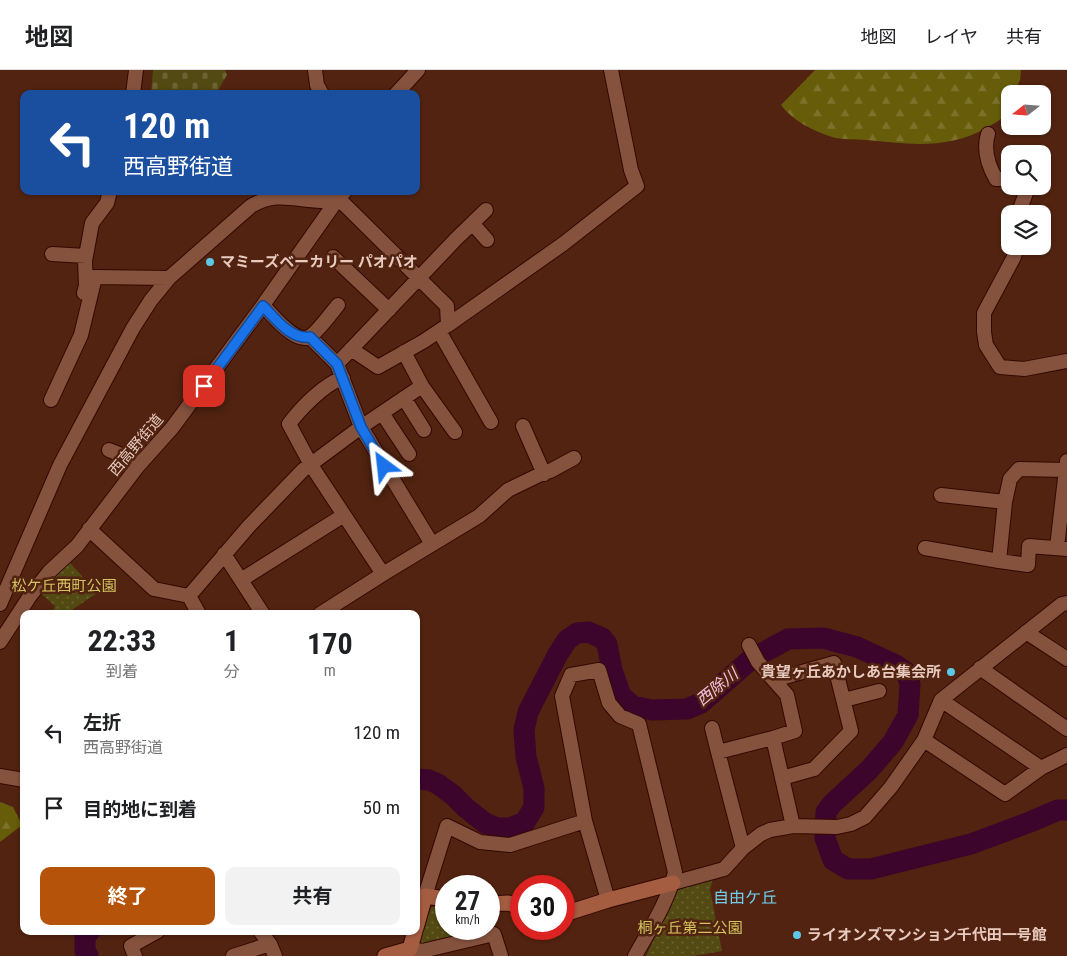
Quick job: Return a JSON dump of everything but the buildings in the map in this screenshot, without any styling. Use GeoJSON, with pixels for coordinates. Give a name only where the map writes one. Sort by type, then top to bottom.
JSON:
{"type":"FeatureCollection","features":[{"type":"Feature","properties":{"kind":"street"},"geometry":{"type":"LineString","coordinates":[[134,90],[136,70]]}},
{"type":"Feature","properties":{"kind":"street"},"geometry":{"type":"LineString","coordinates":[[315,70],[317,85],[320,90]]}},
{"type":"Feature","properties":{"kind":"street"},"geometry":{"type":"LineString","coordinates":[[400,90],[418,70]]}},
{"type":"Feature","properties":{"kind":"street"},"geometry":{"type":"LineString","coordinates":[[351,349],[378,367],[444,328],[563,244],[637,186],[631,170],[611,70]]}},
{"type":"Feature","properties":{"kind":"street"},"geometry":{"type":"LineString","coordinates":[[988,134],[985,143],[991,170],[996,179],[1001,180]]}},
{"type":"Feature","properties":{"kind":"street"},"geometry":{"type":"LineString","coordinates":[[81,335],[73,332],[86,286],[85,260],[92,224],[107,203],[109,195]]}},
{"type":"Feature","properties":{"kind":"street"},"geometry":{"type":"LineString","coordinates":[[0,604],[60,465],[133,328],[151,300],[169,278],[251,206],[260,201],[281,196],[321,201],[341,196],[344,204],[447,306],[444,328],[491,422]]}},
{"type":"Feature","properties":{"kind":"street","name":"西高野街道"},"geometry":{"type":"LineString","coordinates":[[22,610],[49,572],[77,546],[141,463],[172,428],[263,306],[341,196]]}},
{"type":"Feature","properties":{"kind":"street"},"geometry":{"type":"LineString","coordinates":[[337,364],[486,210]]}},
{"type":"Feature","properties":{"kind":"street"},"geometry":{"type":"LineString","coordinates":[[473,224],[487,240]]}},
{"type":"Feature","properties":{"kind":"street"},"geometry":{"type":"LineString","coordinates":[[52,254],[86,256]]}},
{"type":"Feature","properties":{"kind":"street"},"geometry":{"type":"LineString","coordinates":[[1014,255],[984,313],[986,345],[1000,367],[1024,369],[1067,361]]}},
{"type":"Feature","properties":{"kind":"street"},"geometry":{"type":"LineString","coordinates":[[333,257],[389,310]]}},
{"type":"Feature","properties":{"kind":"street"},"geometry":{"type":"LineString","coordinates":[[51,400],[81,335],[96,277],[169,278]]}},
{"type":"Feature","properties":{"kind":"street"},"geometry":{"type":"LineString","coordinates":[[263,306],[289,331],[302,338],[310,337],[338,305]]}},
{"type":"Feature","properties":{"kind":"street"},"geometry":{"type":"LineString","coordinates":[[310,337],[337,364],[361,427],[432,544]]}},
{"type":"Feature","properties":{"kind":"street"},"geometry":{"type":"LineString","coordinates":[[404,352],[422,386],[455,432]]}},
{"type":"Feature","properties":{"kind":"street"},"geometry":{"type":"LineString","coordinates":[[343,378],[327,386],[289,424],[311,465],[382,574]]}},
{"type":"Feature","properties":{"kind":"street"},"geometry":{"type":"LineString","coordinates":[[189,596],[277,496],[311,465],[361,427],[422,386]]}},
{"type":"Feature","properties":{"kind":"street"},"geometry":{"type":"LineString","coordinates":[[404,398],[424,430]]}},
{"type":"Feature","properties":{"kind":"street"},"geometry":{"type":"LineString","coordinates":[[382,413],[408,454]]}},
{"type":"Feature","properties":{"kind":"street"},"geometry":{"type":"LineString","coordinates":[[523,426],[544,474]]}},
{"type":"Feature","properties":{"kind":"street"},"geometry":{"type":"LineString","coordinates":[[109,450],[141,463]]}},
{"type":"Feature","properties":{"kind":"street"},"geometry":{"type":"LineString","coordinates":[[326,610],[479,516],[508,490],[574,458]]}},
{"type":"Feature","properties":{"kind":"street"},"geometry":{"type":"LineString","coordinates":[[925,548],[999,561],[1028,564],[1029,546],[1062,548],[1066,465],[1019,469],[1010,479],[1005,502],[999,561]]}},
{"type":"Feature","properties":{"kind":"street"},"geometry":{"type":"LineString","coordinates":[[941,495],[1005,502]]}},
{"type":"Feature","properties":{"kind":"street"},"geometry":{"type":"LineString","coordinates":[[241,580],[344,515]]}},
{"type":"Feature","properties":{"kind":"street"},"geometry":{"type":"LineString","coordinates":[[89,529],[154,589],[189,596],[197,610]]}},
{"type":"Feature","properties":{"kind":"street"},"geometry":{"type":"LineString","coordinates":[[224,554],[260,610]]}},
{"type":"Feature","properties":{"kind":"street"},"geometry":{"type":"LineString","coordinates":[[575,910],[724,869],[743,848],[761,834],[770,830],[793,826],[837,827],[851,824],[865,817],[891,786],[924,740],[942,700],[1062,604],[1067,603]]}},
{"type":"Feature","properties":{"kind":"street","name":"西高野街道"},"geometry":{"type":"LineString","coordinates":[[0,642],[20,613]]}},
{"type":"Feature","properties":{"kind":"street"},"geometry":{"type":"LineString","coordinates":[[1026,632],[1067,658]]}},
{"type":"Feature","properties":{"kind":"street"},"geometry":{"type":"LineString","coordinates":[[718,752],[795,731],[787,695],[758,662],[750,645]]}},
{"type":"Feature","properties":{"kind":"street"},"geometry":{"type":"LineString","coordinates":[[774,680],[834,663],[851,730],[814,769],[782,778]]}},
{"type":"Feature","properties":{"kind":"street"},"geometry":{"type":"LineString","coordinates":[[980,668],[1067,728]]}},
{"type":"Feature","properties":{"kind":"street"},"geometry":{"type":"LineString","coordinates":[[608,900],[585,821],[562,696],[570,675],[599,670],[609,703],[620,716],[639,724],[675,872],[673,883],[655,921],[635,956]]}},
{"type":"Feature","properties":{"kind":"street"},"geometry":{"type":"LineString","coordinates":[[844,700],[879,691]]}},
{"type":"Feature","properties":{"kind":"street"},"geometry":{"type":"LineString","coordinates":[[942,700],[1041,768]]}},
{"type":"Feature","properties":{"kind":"street"},"geometry":{"type":"LineString","coordinates":[[712,728],[743,848]]}},
{"type":"Feature","properties":{"kind":"street"},"geometry":{"type":"LineString","coordinates":[[773,738],[793,826]]}},
{"type":"Feature","properties":{"kind":"street"},"geometry":{"type":"LineString","coordinates":[[924,740],[1005,794],[1041,768],[1067,755]]}},
{"type":"Feature","properties":{"kind":"street"},"geometry":{"type":"LineString","coordinates":[[0,776],[20,779]]}},
{"type":"Feature","properties":{"kind":"street"},"geometry":{"type":"LineString","coordinates":[[420,914],[448,826],[480,842],[510,845],[585,821]]}},
{"type":"Feature","properties":{"kind":"street"},"geometry":{"type":"LineString","coordinates":[[425,896],[435,897]]}},
{"type":"Feature","properties":{"kind":"street"},"geometry":{"type":"LineString","coordinates":[[385,956],[410,949],[422,951],[494,934],[501,956]]}},
{"type":"Feature","properties":{"kind":"street"},"geometry":{"type":"LineString","coordinates":[[136,956],[132,946],[151,935]]}},
{"type":"Feature","properties":{"kind":"street"},"geometry":{"type":"LineString","coordinates":[[233,956],[272,950],[263,935]]}},
{"type":"Feature","properties":{"kind":"street"},"geometry":{"type":"LineString","coordinates":[[410,949],[414,935]]}},
{"type":"Feature","properties":{"kind":"green space"},"geometry":{"type":"Polygon","coordinates":[[[153,70],[225,70],[227,75],[218,90],[151,90],[153,70]]]}},
{"type":"Feature","properties":{"kind":"green space"},"geometry":{"type":"Polygon","coordinates":[[[815,70],[1021,70],[1018,85],[1001,85],[1001,119],[972,135],[942,143],[912,144],[836,138],[818,132],[797,120],[781,105],[815,70]]]}},
{"type":"Feature","properties":{"kind":"green space","name":"松ケ丘西町公園"},"geometry":{"type":"Polygon","coordinates":[[[65,557],[97,593],[72,610],[53,610],[55,606],[36,589],[65,557]]]}},
{"type":"Feature","properties":{"kind":"green space"},"geometry":{"type":"Polygon","coordinates":[[[0,802],[13,807],[20,821],[20,827],[0,842],[0,802]]]}},
{"type":"Feature","properties":{"kind":"green space","name":"桐ヶ丘第二公園"},"geometry":{"type":"Polygon","coordinates":[[[713,878],[710,890],[722,951],[694,956],[646,956],[677,888],[713,878]]]}},
{"type":"Feature","properties":{"kind":"green space"},"geometry":{"type":"Polygon","coordinates":[[[435,906],[435,940],[446,940],[422,946],[420,941],[431,908],[435,906]]]}},
{"type":"Feature","properties":{"kind":"waterway","name":"西除川"},"geometry":{"type":"LineString","coordinates":[[420,779],[429,780],[438,784],[485,823],[497,828],[510,828],[525,822],[534,807],[534,788],[526,757],[524,730],[528,712],[558,654],[567,640],[577,633],[588,632],[602,638],[607,644],[612,670],[621,696],[633,706],[652,710],[687,709],[701,703],[750,660],[788,639],[823,638],[857,647],[896,665],[906,672],[910,684],[908,715],[893,742],[869,770],[832,804],[826,812],[825,838],[833,860],[848,869],[871,869],[971,844],[1058,810],[1067,810]]}},
{"type":"Feature","properties":{"kind":"waterway","name":"西除川"},"geometry":{"type":"LineString","coordinates":[[87,935],[85,951],[88,956]]}},
{"type":"Feature","properties":{"kind":"place","name":"マミーズベーカリー パオパオ"},"geometry":{"type":"Point","coordinates":[210,262]}},
{"type":"Feature","properties":{"kind":"place","name":"貴望ヶ丘あかしあ台集会所"},"geometry":{"type":"Point","coordinates":[951,672]}},
{"type":"Feature","properties":{"kind":"place","name":"ライオンズマンション千代田一号館"},"geometry":{"type":"Point","coordinates":[797,935]}},
{"type":"Feature","properties":{"kind":"district","name":"自由ケ丘"},"geometry":{"type":"Point","coordinates":[745,897]}},
{"type":"Feature","properties":{"kind":"route"},"geometry":{"type":"LineString","coordinates":[[204,386],[263,306],[289,331],[302,338],[310,337],[337,364],[361,427],[384,466]]}}]}
